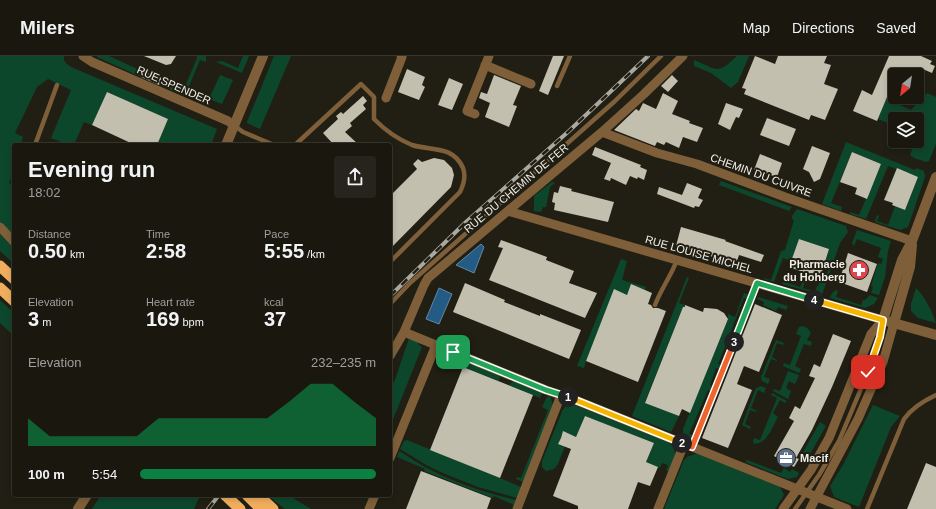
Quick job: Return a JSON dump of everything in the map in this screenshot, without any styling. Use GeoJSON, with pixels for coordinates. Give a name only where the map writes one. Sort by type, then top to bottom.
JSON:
{"type":"FeatureCollection","features":[{"type":"Feature","properties":{"kind":"highway"},"geometry":{"type":"LineString","coordinates":[[0,266],[12,277]]}},
{"type":"Feature","properties":{"kind":"highway"},"geometry":{"type":"LineString","coordinates":[[0,288],[12,299]]}},
{"type":"Feature","properties":{"kind":"highway"},"geometry":{"type":"LineString","coordinates":[[227,497],[240,509]]}},
{"type":"Feature","properties":{"kind":"highway"},"geometry":{"type":"LineString","coordinates":[[249,497],[261,509]]}},
{"type":"Feature","properties":{"kind":"highway"},"geometry":{"type":"LineString","coordinates":[[260,497],[273,509]]}},
{"type":"Feature","properties":{"kind":"street","name":"RUE SPENDER"},"geometry":{"type":"LineString","coordinates":[[83,56],[92,62],[226,120],[233,125]]}},
{"type":"Feature","properties":{"kind":"street"},"geometry":{"type":"LineString","coordinates":[[227,143],[263,56]]}},
{"type":"Feature","properties":{"kind":"street"},"geometry":{"type":"LineString","coordinates":[[386,98],[402,57],[401,56]]}},
{"type":"Feature","properties":{"kind":"street"},"geometry":{"type":"LineString","coordinates":[[475,114],[467,111],[489,56]]}},
{"type":"Feature","properties":{"kind":"street","name":"RUE DU CHEMIN DE FER"},"geometry":{"type":"LineString","coordinates":[[392,353],[404,332],[428,278],[602,132],[683,56]]}},
{"type":"Feature","properties":{"kind":"street"},"geometry":{"type":"LineString","coordinates":[[485,65],[531,84]]}},
{"type":"Feature","properties":{"kind":"street","name":"CHEMIN DU CUIVRE"},"geometry":{"type":"LineString","coordinates":[[602,132],[657,153],[697,164],[804,204],[912,241]]}},
{"type":"Feature","properties":{"kind":"street"},"geometry":{"type":"LineString","coordinates":[[783,509],[803,491],[829,438],[871,334],[883,320],[902,260],[912,241],[936,177]]}},
{"type":"Feature","properties":{"kind":"street","name":"RUE LOUISE MICHEL"},"geometry":{"type":"LineString","coordinates":[[508,211],[883,320]]}},
{"type":"Feature","properties":{"kind":"street"},"geometry":{"type":"LineString","coordinates":[[0,227],[12,240]]}},
{"type":"Feature","properties":{"kind":"street"},"geometry":{"type":"LineString","coordinates":[[810,509],[858,419],[883,362],[910,267],[912,241]]}},
{"type":"Feature","properties":{"kind":"street"},"geometry":{"type":"LineString","coordinates":[[883,320],[936,335]]}},
{"type":"Feature","properties":{"kind":"street"},"geometry":{"type":"LineString","coordinates":[[404,332],[847,509]]}},
{"type":"Feature","properties":{"kind":"street"},"geometry":{"type":"LineString","coordinates":[[392,453],[436,346]]}},
{"type":"Feature","properties":{"kind":"street"},"geometry":{"type":"LineString","coordinates":[[517,509],[561,395]]}},
{"type":"Feature","properties":{"kind":"street"},"geometry":{"type":"LineString","coordinates":[[658,509],[688,445]]}},
{"type":"Feature","properties":{"kind":"street"},"geometry":{"type":"LineString","coordinates":[[78,509],[86,497]]}},
{"type":"Feature","properties":{"kind":"street"},"geometry":{"type":"LineString","coordinates":[[370,509],[374,497]]}},
{"type":"Feature","properties":{"kind":"lane"},"geometry":{"type":"LineString","coordinates":[[557,86],[570,56]]}},
{"type":"Feature","properties":{"kind":"lane"},"geometry":{"type":"LineString","coordinates":[[392,302],[410,283],[615,101],[661,56]]}},
{"type":"Feature","properties":{"kind":"lane"},"geometry":{"type":"LineString","coordinates":[[297,143],[361,84],[374,97],[374,119],[394,136],[412,144],[446,152],[457,158],[464,170],[463,186],[460,192],[392,260]]}},
{"type":"Feature","properties":{"kind":"lane"},"geometry":{"type":"LineString","coordinates":[[36,143],[58,85]]}},
{"type":"Feature","properties":{"kind":"lane"},"geometry":{"type":"LineString","coordinates":[[233,125],[243,132],[269,143]]}},
{"type":"Feature","properties":{"kind":"lane"},"geometry":{"type":"LineString","coordinates":[[655,305],[660,292],[674,269],[677,260]]}},
{"type":"Feature","properties":{"kind":"lane"},"geometry":{"type":"LineString","coordinates":[[688,445],[757,283]]}},
{"type":"Feature","properties":{"kind":"lane"},"geometry":{"type":"LineString","coordinates":[[795,509],[803,491],[819,475],[839,441],[868,372],[883,320]]}},
{"type":"Feature","properties":{"kind":"lane"},"geometry":{"type":"LineString","coordinates":[[880,334],[894,323]]}},
{"type":"Feature","properties":{"kind":"lane"},"geometry":{"type":"LineString","coordinates":[[868,509],[904,419],[922,402],[936,395]]}},
{"type":"Feature","properties":{"kind":"green space"},"geometry":{"type":"Polygon","coordinates":[[[0,56],[64,56],[65,61],[71,67],[217,129],[212,143],[160,143],[158,142],[168,119],[107,92],[92,125],[84,122],[75,143],[63,143],[51,138],[71,90],[48,79],[37,87],[15,133],[23,137],[22,143],[12,143],[12,176],[9,183],[12,184],[12,235],[0,223],[0,56]]]}},
{"type":"Feature","properties":{"kind":"green space"},"geometry":{"type":"Polygon","coordinates":[[[97,56],[109,56],[144,72],[141,77],[97,56]]]}},
{"type":"Feature","properties":{"kind":"green space"},"geometry":{"type":"Polygon","coordinates":[[[197,56],[206,56],[206,62],[200,60],[187,91],[192,94],[190,98],[169,89],[172,83],[184,89],[197,56]]]}},
{"type":"Feature","properties":{"kind":"green space"},"geometry":{"type":"Polygon","coordinates":[[[243,56],[249,56],[242,73],[216,62],[222,61],[238,68],[243,56]]]}},
{"type":"Feature","properties":{"kind":"green space"},"geometry":{"type":"Polygon","coordinates":[[[274,56],[291,56],[260,129],[247,122],[274,56]]]}},
{"type":"Feature","properties":{"kind":"green space"},"geometry":{"type":"Polygon","coordinates":[[[737,56],[749,56],[738,82],[731,88],[711,73],[694,66],[694,60],[717,69],[725,66],[737,56]]]}},
{"type":"Feature","properties":{"kind":"green space"},"geometry":{"type":"Polygon","coordinates":[[[220,75],[233,80],[222,104],[209,99],[220,75]]]}},
{"type":"Feature","properties":{"kind":"green space"},"geometry":{"type":"Polygon","coordinates":[[[927,93],[936,97],[936,144],[929,161],[926,162],[910,155],[912,148],[924,148],[924,112],[888,112],[888,123],[878,119],[886,99],[888,100],[888,104],[897,104],[911,110],[917,104],[924,104],[924,96],[927,93]]]}},
{"type":"Feature","properties":{"kind":"green space"},"geometry":{"type":"Polygon","coordinates":[[[846,142],[915,170],[916,168],[924,171],[925,177],[908,227],[900,230],[875,222],[877,215],[879,216],[877,221],[888,225],[895,206],[905,210],[918,177],[888,166],[866,219],[850,214],[850,212],[859,215],[881,164],[852,152],[831,203],[842,207],[841,211],[822,204],[846,142]]]}},
{"type":"Feature","properties":{"kind":"green space"},"geometry":{"type":"Polygon","coordinates":[[[721,181],[792,207],[789,211],[719,185],[721,181]]]}},
{"type":"Feature","properties":{"kind":"green space"},"geometry":{"type":"Polygon","coordinates":[[[552,182],[555,183],[550,187],[546,207],[543,207],[541,212],[534,211],[534,196],[552,182]]]}},
{"type":"Feature","properties":{"kind":"green space"},"geometry":{"type":"Polygon","coordinates":[[[797,209],[846,226],[848,232],[840,243],[822,295],[782,284],[787,276],[785,282],[800,287],[803,281],[805,282],[803,288],[815,292],[823,272],[827,273],[829,268],[824,266],[829,249],[799,239],[791,261],[783,258],[774,282],[764,279],[771,280],[781,251],[785,250],[794,220],[792,219],[792,216],[797,209]]]}},
{"type":"Feature","properties":{"kind":"green space"},"geometry":{"type":"Polygon","coordinates":[[[857,230],[891,241],[888,251],[885,277],[879,295],[871,293],[873,287],[871,286],[878,263],[881,264],[883,259],[878,257],[881,248],[857,239],[854,246],[852,243],[857,230]]]}},
{"type":"Feature","properties":{"kind":"green space"},"geometry":{"type":"Polygon","coordinates":[[[0,233],[12,246],[12,262],[0,251],[0,233]]]}},
{"type":"Feature","properties":{"kind":"green space"},"geometry":{"type":"Polygon","coordinates":[[[621,259],[627,261],[622,280],[646,287],[645,290],[631,284],[627,295],[614,290],[584,368],[577,366],[621,259]]]}},
{"type":"Feature","properties":{"kind":"green space"},"geometry":{"type":"Polygon","coordinates":[[[687,277],[689,278],[679,303],[685,305],[685,307],[683,307],[645,402],[679,416],[671,432],[632,416],[687,277]]]}},
{"type":"Feature","properties":{"kind":"green space"},"geometry":{"type":"Polygon","coordinates":[[[916,288],[928,304],[936,323],[918,318],[911,311],[911,304],[916,288]]]}},
{"type":"Feature","properties":{"kind":"green space"},"geometry":{"type":"Polygon","coordinates":[[[836,290],[838,291],[836,297],[861,305],[863,300],[870,295],[878,298],[874,304],[865,308],[830,298],[832,293],[836,290]]]}},
{"type":"Feature","properties":{"kind":"green space"},"geometry":{"type":"Polygon","coordinates":[[[744,293],[749,295],[747,299],[744,298],[742,302],[727,342],[729,344],[728,348],[725,347],[718,364],[721,365],[719,369],[716,368],[710,385],[712,387],[711,391],[708,390],[689,434],[692,435],[691,440],[683,437],[683,429],[728,319],[728,314],[735,317],[744,293]]]}},
{"type":"Feature","properties":{"kind":"green space"},"geometry":{"type":"Polygon","coordinates":[[[758,297],[788,306],[786,310],[778,307],[776,311],[763,305],[764,302],[757,299],[758,297]]]}},
{"type":"Feature","properties":{"kind":"green space"},"geometry":{"type":"Polygon","coordinates":[[[0,300],[12,311],[12,334],[0,323],[0,300]]]}},
{"type":"Feature","properties":{"kind":"green space"},"geometry":{"type":"Polygon","coordinates":[[[799,327],[806,327],[809,330],[811,333],[807,340],[812,342],[811,346],[804,344],[795,366],[801,369],[799,373],[783,366],[784,363],[790,365],[801,336],[796,334],[799,327]]]}},
{"type":"Feature","properties":{"kind":"green space"},"geometry":{"type":"Polygon","coordinates":[[[409,338],[419,342],[418,344],[422,347],[392,422],[392,385],[409,338]]]}},
{"type":"Feature","properties":{"kind":"green space"},"geometry":{"type":"Polygon","coordinates":[[[776,340],[784,343],[783,345],[777,343],[772,357],[777,361],[771,359],[764,377],[770,379],[768,384],[762,381],[761,377],[776,340]]]}},
{"type":"Feature","properties":{"kind":"green space"},"geometry":{"type":"Polygon","coordinates":[[[444,355],[452,355],[497,374],[500,377],[499,381],[449,361],[448,363],[439,359],[439,357],[444,355]]]}},
{"type":"Feature","properties":{"kind":"green space"},"geometry":{"type":"Polygon","coordinates":[[[788,371],[799,375],[795,384],[789,381],[786,388],[791,391],[788,399],[773,391],[774,389],[780,391],[788,371]]]}},
{"type":"Feature","properties":{"kind":"green space"},"geometry":{"type":"Polygon","coordinates":[[[513,381],[517,381],[543,392],[540,398],[509,385],[513,381]]]}},
{"type":"Feature","properties":{"kind":"green space"},"geometry":{"type":"Polygon","coordinates":[[[761,386],[766,388],[764,393],[758,390],[751,408],[757,411],[750,410],[745,424],[751,427],[750,429],[742,425],[756,388],[761,386]]]}},
{"type":"Feature","properties":{"kind":"green space"},"geometry":{"type":"Polygon","coordinates":[[[772,393],[787,401],[785,403],[780,400],[773,413],[778,417],[772,429],[763,441],[754,444],[754,438],[760,440],[777,398],[771,395],[772,393]]]}},
{"type":"Feature","properties":{"kind":"green space"},"geometry":{"type":"Polygon","coordinates":[[[549,396],[553,407],[523,482],[516,479],[517,477],[521,478],[548,410],[542,407],[549,396]]]}},
{"type":"Feature","properties":{"kind":"green space"},"geometry":{"type":"Polygon","coordinates":[[[571,404],[667,441],[671,444],[675,451],[670,469],[666,471],[668,465],[662,463],[660,468],[646,462],[654,443],[585,416],[576,437],[563,432],[559,444],[565,446],[558,464],[554,469],[546,471],[542,467],[542,461],[563,409],[571,404]]]}},
{"type":"Feature","properties":{"kind":"green space"},"geometry":{"type":"Polygon","coordinates":[[[873,405],[900,416],[891,427],[859,507],[834,497],[830,486],[843,465],[873,405]]]}},
{"type":"Feature","properties":{"kind":"green space"},"geometry":{"type":"Polygon","coordinates":[[[820,422],[826,426],[805,463],[799,459],[820,422]]]}},
{"type":"Feature","properties":{"kind":"green space"},"geometry":{"type":"Polygon","coordinates":[[[407,440],[519,486],[521,488],[517,498],[478,487],[428,466],[400,449],[404,441],[407,440]]]}},
{"type":"Feature","properties":{"kind":"green space"},"geometry":{"type":"Polygon","coordinates":[[[399,451],[423,466],[452,480],[483,491],[516,500],[514,505],[494,496],[493,498],[424,471],[425,469],[397,457],[399,451]]]}},
{"type":"Feature","properties":{"kind":"green space"},"geometry":{"type":"Polygon","coordinates":[[[695,454],[699,454],[780,487],[784,495],[775,509],[664,509],[684,460],[695,454]]]}},
{"type":"Feature","properties":{"kind":"green space"},"geometry":{"type":"Polygon","coordinates":[[[747,460],[781,473],[784,468],[790,472],[792,469],[799,473],[797,477],[788,479],[745,462],[747,460]]]}},
{"type":"Feature","properties":{"kind":"green space"},"geometry":{"type":"Polygon","coordinates":[[[100,497],[199,497],[194,509],[92,509],[100,497]]]}},
{"type":"Feature","properties":{"kind":"green space"},"geometry":{"type":"Polygon","coordinates":[[[270,497],[291,497],[311,509],[285,509],[270,497]]]}},
{"type":"Feature","properties":{"kind":"water"},"geometry":{"type":"Polygon","coordinates":[[[481,244],[484,247],[474,273],[456,265],[481,244]]]}},
{"type":"Feature","properties":{"kind":"water"},"geometry":{"type":"Polygon","coordinates":[[[439,288],[452,294],[439,324],[426,319],[439,288]]]}},
{"type":"Feature","properties":{"kind":"building"},"geometry":{"type":"Polygon","coordinates":[[[144,56],[176,56],[171,64],[166,65],[144,56]]]}},
{"type":"Feature","properties":{"kind":"building"},"geometry":{"type":"Polygon","coordinates":[[[553,56],[564,56],[548,95],[539,91],[553,56]]]}},
{"type":"Feature","properties":{"kind":"building"},"geometry":{"type":"Polygon","coordinates":[[[755,56],[775,64],[778,56],[827,56],[824,63],[831,65],[824,84],[838,89],[825,120],[811,115],[809,120],[744,94],[746,89],[742,88],[755,56]]]}},
{"type":"Feature","properties":{"kind":"building"},"geometry":{"type":"Polygon","coordinates":[[[889,56],[921,56],[932,61],[930,64],[935,66],[932,73],[924,70],[924,68],[918,67],[888,68],[888,95],[877,121],[853,111],[862,90],[872,95],[889,56]]]}},
{"type":"Feature","properties":{"kind":"building"},"geometry":{"type":"Polygon","coordinates":[[[407,69],[425,77],[422,85],[425,87],[419,100],[398,92],[407,69]]]}},
{"type":"Feature","properties":{"kind":"building"},"geometry":{"type":"Polygon","coordinates":[[[144,71],[162,78],[159,85],[141,77],[144,71]]]}},
{"type":"Feature","properties":{"kind":"building"},"geometry":{"type":"Polygon","coordinates":[[[494,75],[521,86],[513,105],[517,106],[509,127],[485,117],[490,103],[479,98],[481,92],[487,94],[494,75]]]}},
{"type":"Feature","properties":{"kind":"building"},"geometry":{"type":"Polygon","coordinates":[[[672,75],[678,81],[668,92],[661,86],[672,75]]]}},
{"type":"Feature","properties":{"kind":"building"},"geometry":{"type":"Polygon","coordinates":[[[449,78],[463,84],[452,110],[438,105],[449,78]]]}},
{"type":"Feature","properties":{"kind":"building"},"geometry":{"type":"Polygon","coordinates":[[[107,92],[168,119],[158,143],[131,143],[92,125],[107,92]]]}},
{"type":"Feature","properties":{"kind":"building"},"geometry":{"type":"Polygon","coordinates":[[[663,93],[678,101],[672,114],[690,121],[689,123],[703,128],[697,142],[683,137],[679,148],[666,142],[664,145],[657,142],[655,146],[614,130],[636,109],[639,111],[643,103],[656,109],[663,93]]]}},
{"type":"Feature","properties":{"kind":"building"},"geometry":{"type":"Polygon","coordinates":[[[363,96],[367,101],[363,105],[366,109],[350,123],[352,126],[345,132],[357,143],[332,143],[323,133],[338,119],[336,116],[341,112],[343,114],[363,96]]]}},
{"type":"Feature","properties":{"kind":"building"},"geometry":{"type":"Polygon","coordinates":[[[726,103],[743,109],[739,118],[736,117],[730,130],[718,124],[726,103]]]}},
{"type":"Feature","properties":{"kind":"building"},"geometry":{"type":"Polygon","coordinates":[[[767,118],[796,129],[789,146],[760,135],[767,118]]]}},
{"type":"Feature","properties":{"kind":"building"},"geometry":{"type":"Polygon","coordinates":[[[812,146],[830,153],[820,179],[814,182],[809,172],[803,169],[812,146]]]}},
{"type":"Feature","properties":{"kind":"building"},"geometry":{"type":"Polygon","coordinates":[[[595,147],[641,165],[640,167],[647,170],[644,180],[638,177],[637,179],[630,176],[626,185],[611,178],[610,181],[604,179],[611,163],[592,155],[595,147]]]}},
{"type":"Feature","properties":{"kind":"building"},"geometry":{"type":"Polygon","coordinates":[[[852,152],[881,164],[867,199],[855,194],[857,188],[840,182],[852,152]]]}},
{"type":"Feature","properties":{"kind":"building"},"geometry":{"type":"Polygon","coordinates":[[[760,154],[782,163],[777,177],[754,170],[760,154]]]}},
{"type":"Feature","properties":{"kind":"building"},"geometry":{"type":"Polygon","coordinates":[[[434,158],[444,160],[452,168],[454,175],[451,187],[392,247],[392,194],[417,169],[413,164],[418,159],[422,162],[434,158]]]}},
{"type":"Feature","properties":{"kind":"building"},"geometry":{"type":"Polygon","coordinates":[[[897,168],[918,177],[905,210],[884,200],[897,168]]]}},
{"type":"Feature","properties":{"kind":"building"},"geometry":{"type":"Polygon","coordinates":[[[687,183],[702,189],[698,198],[703,200],[699,207],[695,206],[694,208],[657,194],[659,187],[682,195],[687,183]]]}},
{"type":"Feature","properties":{"kind":"building"},"geometry":{"type":"Polygon","coordinates":[[[560,186],[572,189],[571,191],[614,202],[608,222],[554,210],[555,203],[552,202],[554,192],[558,193],[560,186]]]}},
{"type":"Feature","properties":{"kind":"building"},"geometry":{"type":"Polygon","coordinates":[[[681,227],[726,240],[725,241],[764,255],[761,262],[739,255],[737,261],[721,256],[720,259],[676,246],[681,227]]]}},
{"type":"Feature","properties":{"kind":"building"},"geometry":{"type":"Polygon","coordinates":[[[799,239],[829,249],[820,278],[789,267],[799,239]]]}},
{"type":"Feature","properties":{"kind":"building"},"geometry":{"type":"Polygon","coordinates":[[[501,240],[547,257],[546,260],[574,271],[569,283],[597,293],[585,318],[489,280],[503,248],[498,247],[501,240]]]}},
{"type":"Feature","properties":{"kind":"building","name":"Pharmacie du Hohberg"},"geometry":{"type":"Polygon","coordinates":[[[848,253],[877,264],[867,292],[839,282],[848,253]]]}},
{"type":"Feature","properties":{"kind":"building"},"geometry":{"type":"Polygon","coordinates":[[[465,283],[505,300],[504,302],[581,330],[569,359],[453,312],[465,283]]]}},
{"type":"Feature","properties":{"kind":"building"},"geometry":{"type":"Polygon","coordinates":[[[631,284],[652,293],[648,304],[653,308],[666,311],[638,382],[586,361],[614,289],[627,295],[631,284]]]}},
{"type":"Feature","properties":{"kind":"building"},"geometry":{"type":"Polygon","coordinates":[[[755,304],[782,315],[759,372],[744,366],[737,384],[752,390],[728,448],[702,438],[755,304]]]}},
{"type":"Feature","properties":{"kind":"building"},"geometry":{"type":"Polygon","coordinates":[[[685,305],[703,312],[704,308],[717,309],[724,313],[728,319],[690,413],[682,409],[679,416],[645,403],[685,305]]]}},
{"type":"Feature","properties":{"kind":"building"},"geometry":{"type":"Polygon","coordinates":[[[833,334],[851,341],[812,430],[796,458],[799,459],[794,467],[774,456],[794,421],[789,418],[795,406],[800,409],[815,378],[809,376],[814,364],[820,367],[833,334]]]}},
{"type":"Feature","properties":{"kind":"building"},"geometry":{"type":"Polygon","coordinates":[[[463,367],[533,395],[500,478],[430,450],[463,367]]]}},
{"type":"Feature","properties":{"kind":"building"},"geometry":{"type":"Polygon","coordinates":[[[585,416],[654,443],[646,462],[658,467],[650,486],[638,482],[628,509],[578,509],[578,506],[553,496],[571,449],[558,444],[563,431],[576,437],[585,416]]]}},
{"type":"Feature","properties":{"kind":"building"},"geometry":{"type":"Polygon","coordinates":[[[926,463],[936,467],[936,509],[907,509],[926,463]]]}},
{"type":"Feature","properties":{"kind":"building"},"geometry":{"type":"Polygon","coordinates":[[[421,471],[491,498],[487,509],[406,509],[421,471]]]}},
{"type":"Feature","properties":{"kind":"railway"},"geometry":{"type":"LineString","coordinates":[[392,294],[466,222],[569,131],[648,56]]}},
{"type":"Feature","properties":{"kind":"railway"},"geometry":{"type":"LineString","coordinates":[[208,509],[217,497]]}},
{"type":"Feature","properties":{"kind":"place","name":"Pharmacie du Hohberg"},"geometry":{"type":"Point","coordinates":[859,270]}},
{"type":"Feature","properties":{"kind":"place","name":"Macif"},"geometry":{"type":"Point","coordinates":[786,458]}},
{"type":"Feature","properties":{"kind":"route"},"geometry":{"type":"LineString","coordinates":[[453,352],[692,447],[757,283],[883,320],[880,337],[868,372]]}}]}
